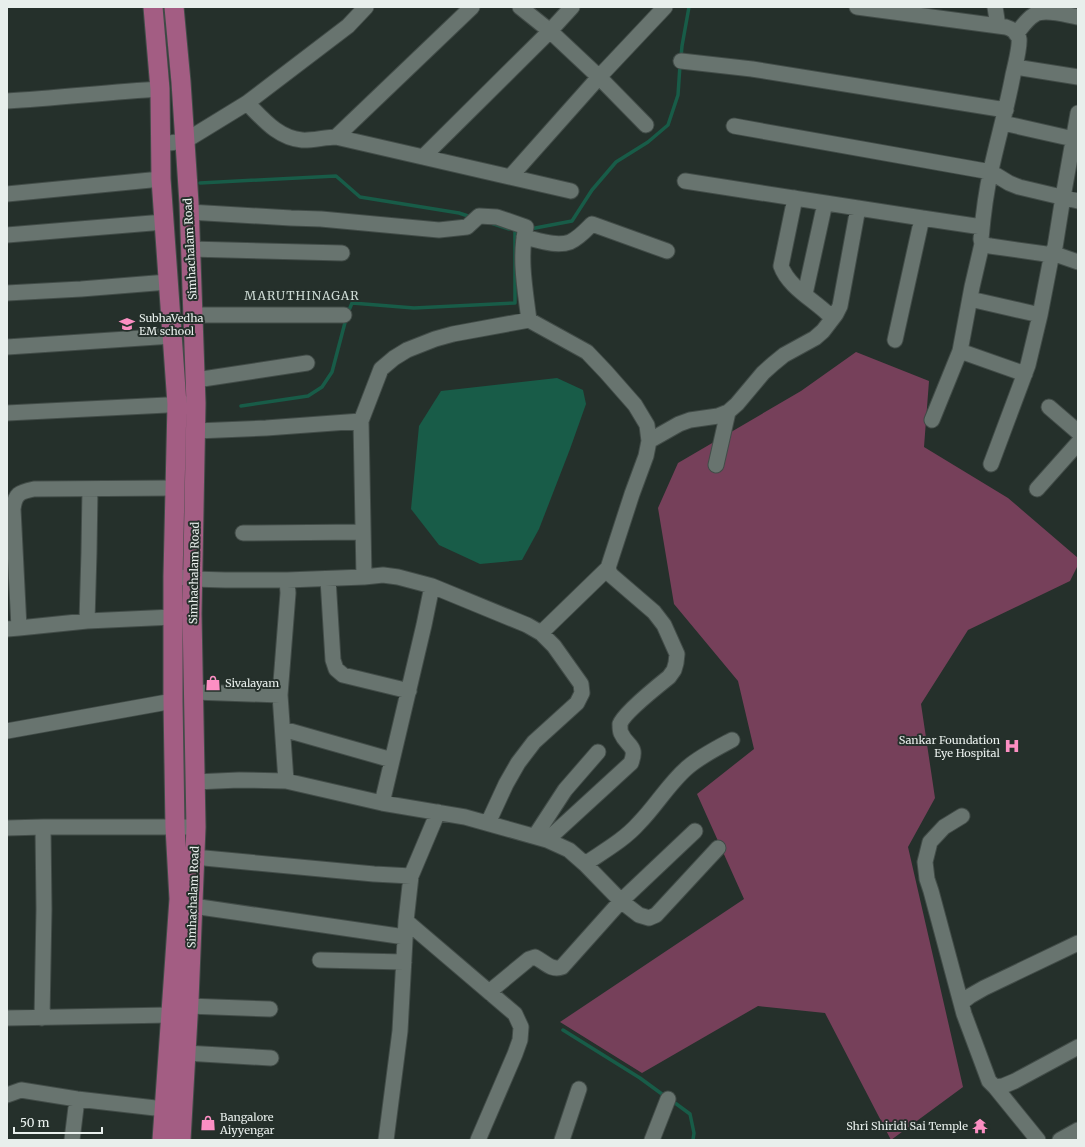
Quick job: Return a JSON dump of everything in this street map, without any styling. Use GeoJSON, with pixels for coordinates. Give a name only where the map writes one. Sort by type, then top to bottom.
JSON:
{"type":"FeatureCollection","features":[{"type":"Feature","properties":{"kind":"main road"},"geometry":{"type":"LineString","coordinates":[[153,7],[160,89],[161,179],[177,404],[173,576],[173,702],[175,827],[179,899],[162,1140]]}},
{"type":"Feature","properties":{"kind":"main road","name":"Simhachalam Road"},"geometry":{"type":"LineString","coordinates":[[174,7],[185,141],[196,380],[192,614],[196,827],[181,1140]]}},
{"type":"Feature","properties":{"kind":"street"},"geometry":{"type":"LineString","coordinates":[[161,144],[185,141],[247,103],[348,26],[366,7]]}},
{"type":"Feature","properties":{"kind":"street"},"geometry":{"type":"LineString","coordinates":[[336,136],[472,7]]}},
{"type":"Feature","properties":{"kind":"street"},"geometry":{"type":"LineString","coordinates":[[520,7],[550,31],[600,77],[646,125]]}},
{"type":"Feature","properties":{"kind":"street"},"geometry":{"type":"LineString","coordinates":[[423,157],[550,31],[572,7]]}},
{"type":"Feature","properties":{"kind":"street"},"geometry":{"type":"LineString","coordinates":[[510,177],[665,7]]}},
{"type":"Feature","properties":{"kind":"street"},"geometry":{"type":"LineString","coordinates":[[857,7],[939,13],[1013,30],[1019,38],[1005,117],[991,172],[982,227],[982,244],[960,351],[932,420]]}},
{"type":"Feature","properties":{"kind":"street"},"geometry":{"type":"LineString","coordinates":[[995,7],[998,26]]}},
{"type":"Feature","properties":{"kind":"street"},"geometry":{"type":"LineString","coordinates":[[1016,34],[1028,19],[1035,14],[1044,11],[1078,17]]}},
{"type":"Feature","properties":{"kind":"street"},"geometry":{"type":"LineString","coordinates":[[681,61],[752,69],[1005,117],[1076,139]]}},
{"type":"Feature","properties":{"kind":"street"},"geometry":{"type":"LineString","coordinates":[[1015,67],[1078,77]]}},
{"type":"Feature","properties":{"kind":"street"},"geometry":{"type":"LineString","coordinates":[[7,101],[160,89]]}},
{"type":"Feature","properties":{"kind":"street"},"geometry":{"type":"LineString","coordinates":[[247,103],[269,125],[285,137],[303,140],[336,136],[571,191]]}},
{"type":"Feature","properties":{"kind":"street"},"geometry":{"type":"LineString","coordinates":[[991,464],[1025,374],[1040,315],[1076,139],[1078,112]]}},
{"type":"Feature","properties":{"kind":"street"},"geometry":{"type":"LineString","coordinates":[[734,126],[991,172],[1019,187],[1078,200]]}},
{"type":"Feature","properties":{"kind":"street"},"geometry":{"type":"LineString","coordinates":[[7,194],[161,179]]}},
{"type":"Feature","properties":{"kind":"street"},"geometry":{"type":"LineString","coordinates":[[685,182],[982,227]]}},
{"type":"Feature","properties":{"kind":"street"},"geometry":{"type":"LineString","coordinates":[[795,198],[781,266],[784,274],[790,282],[827,313],[836,314]]}},
{"type":"Feature","properties":{"kind":"street"},"geometry":{"type":"LineString","coordinates":[[805,294],[825,203]]}},
{"type":"Feature","properties":{"kind":"street"},"geometry":{"type":"LineString","coordinates":[[649,441],[679,424],[690,420],[718,416],[728,412],[773,364],[784,355],[815,338],[823,331],[840,306],[858,208]]}},
{"type":"Feature","properties":{"kind":"street"},"geometry":{"type":"LineString","coordinates":[[189,212],[321,219],[440,230],[471,223],[479,216],[497,217],[525,232],[558,244],[571,241],[592,224],[667,251]]}},
{"type":"Feature","properties":{"kind":"street"},"geometry":{"type":"LineString","coordinates":[[894,340],[922,218]]}},
{"type":"Feature","properties":{"kind":"street"},"geometry":{"type":"LineString","coordinates":[[7,236],[164,222]]}},
{"type":"Feature","properties":{"kind":"street"},"geometry":{"type":"LineString","coordinates":[[525,232],[523,258],[524,282],[529,320]]}},
{"type":"Feature","properties":{"kind":"street"},"geometry":{"type":"LineString","coordinates":[[982,244],[1046,254],[1052,253],[1078,262]]}},
{"type":"Feature","properties":{"kind":"street"},"geometry":{"type":"LineString","coordinates":[[190,249],[342,253]]}},
{"type":"Feature","properties":{"kind":"street"},"geometry":{"type":"LineString","coordinates":[[7,293],[168,282]]}},
{"type":"Feature","properties":{"kind":"street"},"geometry":{"type":"LineString","coordinates":[[970,299],[1040,315]]}},
{"type":"Feature","properties":{"kind":"street"},"geometry":{"type":"LineString","coordinates":[[193,315],[344,315]]}},
{"type":"Feature","properties":{"kind":"street"},"geometry":{"type":"LineString","coordinates":[[364,577],[361,421],[381,369],[401,354],[420,344],[453,334],[529,320],[587,352],[635,405],[647,425],[649,441],[646,456],[608,568],[541,633]]}},
{"type":"Feature","properties":{"kind":"street"},"geometry":{"type":"LineString","coordinates":[[7,347],[172,336]]}},
{"type":"Feature","properties":{"kind":"street"},"geometry":{"type":"LineString","coordinates":[[960,351],[1025,374]]}},
{"type":"Feature","properties":{"kind":"street"},"geometry":{"type":"LineString","coordinates":[[196,380],[307,363]]}},
{"type":"Feature","properties":{"kind":"street"},"geometry":{"type":"LineString","coordinates":[[7,413],[196,403]]}},
{"type":"Feature","properties":{"kind":"street"},"geometry":{"type":"LineString","coordinates":[[1049,407],[1078,432]]}},
{"type":"Feature","properties":{"kind":"street"},"geometry":{"type":"LineString","coordinates":[[716,465],[728,412]]}},
{"type":"Feature","properties":{"kind":"street"},"geometry":{"type":"LineString","coordinates":[[196,431],[266,428],[361,421]]}},
{"type":"Feature","properties":{"kind":"street"},"geometry":{"type":"LineString","coordinates":[[1037,489],[1078,443]]}},
{"type":"Feature","properties":{"kind":"street"},"geometry":{"type":"LineString","coordinates":[[174,616],[87,621],[13,628],[13,509],[14,500],[18,495],[24,491],[34,489],[176,488]]}},
{"type":"Feature","properties":{"kind":"street"},"geometry":{"type":"LineString","coordinates":[[87,621],[90,489]]}},
{"type":"Feature","properties":{"kind":"street"},"geometry":{"type":"LineString","coordinates":[[243,533],[363,532]]}},
{"type":"Feature","properties":{"kind":"street"},"geometry":{"type":"LineString","coordinates":[[541,838],[631,763],[634,755],[632,748],[621,733],[620,725],[626,716],[669,677],[674,670],[676,663],[677,654],[664,625],[654,612],[611,575],[608,568]]}},
{"type":"Feature","properties":{"kind":"street"},"geometry":{"type":"LineString","coordinates":[[173,576],[193,579],[287,580],[383,575],[398,577],[432,586],[526,625],[541,633],[554,646],[581,684],[582,693],[577,703],[534,742],[518,763],[506,784],[488,823]]}},
{"type":"Feature","properties":{"kind":"street"},"geometry":{"type":"LineString","coordinates":[[328,579],[333,660],[336,669],[343,675],[409,691]]}},
{"type":"Feature","properties":{"kind":"street"},"geometry":{"type":"LineString","coordinates":[[286,781],[280,695],[288,593],[287,580]]}},
{"type":"Feature","properties":{"kind":"street"},"geometry":{"type":"LineString","coordinates":[[382,802],[409,691],[432,586]]}},
{"type":"Feature","properties":{"kind":"street"},"geometry":{"type":"LineString","coordinates":[[194,692],[280,695]]}},
{"type":"Feature","properties":{"kind":"street"},"geometry":{"type":"LineString","coordinates":[[7,731],[173,702]]}},
{"type":"Feature","properties":{"kind":"street"},"geometry":{"type":"LineString","coordinates":[[282,729],[392,760]]}},
{"type":"Feature","properties":{"kind":"street"},"geometry":{"type":"LineString","coordinates":[[585,864],[627,835],[640,823],[678,776],[688,767],[701,757],[732,740]]}},
{"type":"Feature","properties":{"kind":"street"},"geometry":{"type":"LineString","coordinates":[[541,838],[565,790],[598,752]]}},
{"type":"Feature","properties":{"kind":"street"},"geometry":{"type":"LineString","coordinates":[[194,782],[239,780],[286,781],[382,802],[465,817],[541,838],[569,850],[622,901],[639,915],[649,918],[656,915],[718,848]]}},
{"type":"Feature","properties":{"kind":"street"},"geometry":{"type":"LineString","coordinates":[[386,1140],[400,1031],[406,920],[411,876],[438,812]]}},
{"type":"Feature","properties":{"kind":"street"},"geometry":{"type":"LineString","coordinates":[[962,816],[944,828],[930,842],[925,862],[927,879],[964,1014],[989,1081],[1038,1140]]}},
{"type":"Feature","properties":{"kind":"street"},"geometry":{"type":"LineString","coordinates":[[42,1018],[44,909],[43,827]]}},
{"type":"Feature","properties":{"kind":"street"},"geometry":{"type":"LineString","coordinates":[[7,828],[196,827]]}},
{"type":"Feature","properties":{"kind":"street"},"geometry":{"type":"LineString","coordinates":[[490,992],[529,959],[535,957],[551,967],[557,969],[562,967],[622,901],[695,831]]}},
{"type":"Feature","properties":{"kind":"street"},"geometry":{"type":"LineString","coordinates":[[194,857],[374,874],[411,876]]}},
{"type":"Feature","properties":{"kind":"street"},"geometry":{"type":"LineString","coordinates":[[193,906],[405,937]]}},
{"type":"Feature","properties":{"kind":"street"},"geometry":{"type":"LineString","coordinates":[[406,920],[515,1014],[521,1027],[520,1040],[515,1054],[478,1140]]}},
{"type":"Feature","properties":{"kind":"street"},"geometry":{"type":"LineString","coordinates":[[961,1003],[984,988],[1078,943]]}},
{"type":"Feature","properties":{"kind":"street"},"geometry":{"type":"LineString","coordinates":[[320,960],[404,962]]}},
{"type":"Feature","properties":{"kind":"street"},"geometry":{"type":"LineString","coordinates":[[188,1006],[270,1009]]}},
{"type":"Feature","properties":{"kind":"street"},"geometry":{"type":"LineString","coordinates":[[7,1018],[170,1015]]}},
{"type":"Feature","properties":{"kind":"street"},"geometry":{"type":"LineString","coordinates":[[995,1087],[1003,1086],[1014,1081],[1078,1047]]}},
{"type":"Feature","properties":{"kind":"street"},"geometry":{"type":"LineString","coordinates":[[185,1053],[271,1058]]}},
{"type":"Feature","properties":{"kind":"street"},"geometry":{"type":"LineString","coordinates":[[562,1140],[580,1089]]}},
{"type":"Feature","properties":{"kind":"street"},"geometry":{"type":"LineString","coordinates":[[7,1095],[21,1090],[77,1099],[164,1109]]}},
{"type":"Feature","properties":{"kind":"street"},"geometry":{"type":"LineString","coordinates":[[72,1140],[77,1099]]}},
{"type":"Feature","properties":{"kind":"street"},"geometry":{"type":"LineString","coordinates":[[652,1140],[668,1099]]}},
{"type":"Feature","properties":{"kind":"street"},"geometry":{"type":"LineString","coordinates":[[1060,1140],[1078,1130]]}},
{"type":"Feature","properties":{"kind":"shaded area"},"geometry":{"type":"Polygon","coordinates":[[[856,352],[929,381],[924,447],[1008,498],[1078,558],[1078,565],[1070,581],[968,630],[921,704],[935,798],[908,847],[963,1087],[891,1140],[825,1013],[758,1006],[642,1073],[560,1022],[744,899],[697,794],[754,749],[738,681],[674,604],[658,508],[678,463],[801,391],[856,352]]]}},
{"type":"Feature","properties":{"kind":"shaded area"},"geometry":{"type":"Polygon","coordinates":[[[557,378],[583,390],[586,404],[539,529],[522,560],[480,564],[439,545],[411,509],[419,426],[441,391],[557,378]]]}},
{"type":"Feature","properties":{"kind":"waterway"},"geometry":{"type":"LineString","coordinates":[[681,57],[689,7]]}},
{"type":"Feature","properties":{"kind":"waterway"},"geometry":{"type":"LineString","coordinates":[[530,229],[572,221],[592,190],[616,162],[648,142],[668,125],[678,95],[680,65]]}},
{"type":"Feature","properties":{"kind":"waterway"},"geometry":{"type":"LineString","coordinates":[[200,183],[336,176],[360,197],[459,213],[471,217]]}},
{"type":"Feature","properties":{"kind":"waterway"},"geometry":{"type":"LineString","coordinates":[[491,223],[509,229]]}},
{"type":"Feature","properties":{"kind":"waterway"},"geometry":{"type":"LineString","coordinates":[[241,406],[308,396],[322,387],[332,372],[347,315],[352,303],[414,308],[515,303],[515,231],[518,230]]}},
{"type":"Feature","properties":{"kind":"waterway"},"geometry":{"type":"LineString","coordinates":[[563,1030],[640,1078],[666,1097]]}},
{"type":"Feature","properties":{"kind":"waterway"},"geometry":{"type":"LineString","coordinates":[[671,1100],[690,1114],[694,1133],[693,1140]]}},
{"type":"Feature","properties":{"kind":"place","name":"SubhaVedha EM school"},"geometry":{"type":"Point","coordinates":[127,324]}},
{"type":"Feature","properties":{"kind":"place","name":"Sivalayam"},"geometry":{"type":"Point","coordinates":[213,683]}},
{"type":"Feature","properties":{"kind":"place","name":"Sankar Foundation Eye Hospital"},"geometry":{"type":"Point","coordinates":[1012,746]}},
{"type":"Feature","properties":{"kind":"place","name":"Bangalore Aiyyengar"},"geometry":{"type":"Point","coordinates":[208,1123]}},
{"type":"Feature","properties":{"kind":"place","name":"Shri Shiridi Sai Temple"},"geometry":{"type":"Point","coordinates":[980,1126]}},
{"type":"Feature","properties":{"kind":"district","name":"MARUTHINAGAR"},"geometry":{"type":"Point","coordinates":[302,295]}}]}
